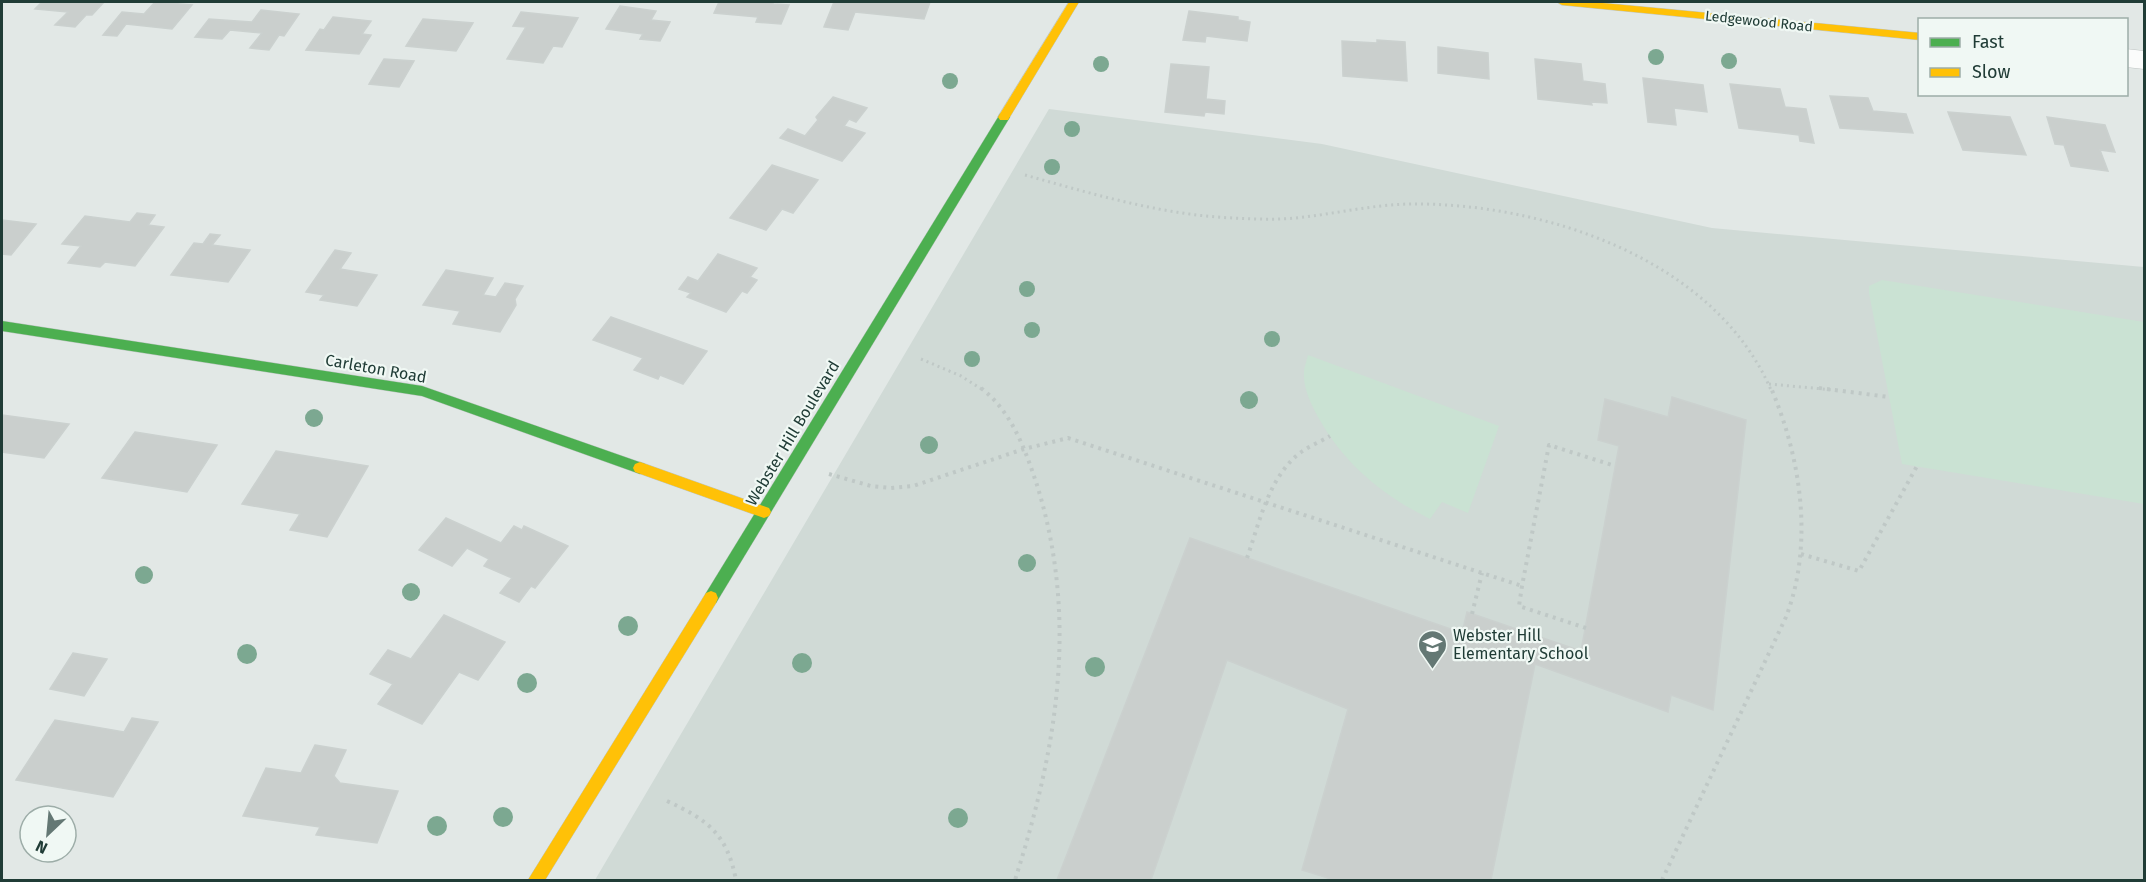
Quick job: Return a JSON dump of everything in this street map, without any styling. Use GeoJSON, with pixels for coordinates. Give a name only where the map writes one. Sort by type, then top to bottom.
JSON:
{"type":"FeatureCollection","features":[{"type":"Feature","properties":{"kind":"street","name":"Webster Hill Boulevard"},"geometry":{"type":"LineString","coordinates":[[536,880],[764,512],[1074,2]]}},
{"type":"Feature","properties":{"kind":"street","name":"Ledgewood Road"},"geometry":{"type":"LineString","coordinates":[[1562,2],[1918,37]]}},
{"type":"Feature","properties":{"kind":"street"},"geometry":{"type":"LineString","coordinates":[[2128,58],[2145,60]]}},
{"type":"Feature","properties":{"kind":"street","name":"Carleton Road"},"geometry":{"type":"LineString","coordinates":[[2,326],[422,392],[764,512]]}},
{"type":"Feature","properties":{"kind":"path"},"geometry":{"type":"LineString","coordinates":[[1025,175],[1143,205],[1202,215],[1294,218],[1414,204],[1488,210],[1566,226],[1622,248],[1684,285],[1735,330],[1751,352],[1769,384],[1791,444],[1799,505],[1801,554],[1799,576],[1786,617],[1662,880]]}},
{"type":"Feature","properties":{"kind":"path"},"geometry":{"type":"LineString","coordinates":[[921,359],[952,371],[984,391],[997,403],[1017,432],[1037,484],[1048,525],[1060,598],[1060,678],[1041,797],[1015,880]]}},
{"type":"Feature","properties":{"kind":"path"},"geometry":{"type":"LineString","coordinates":[[1769,384],[1889,397]]}},
{"type":"Feature","properties":{"kind":"path"},"geometry":{"type":"LineString","coordinates":[[1247,558],[1278,479],[1295,458],[1330,436]]}},
{"type":"Feature","properties":{"kind":"path"},"geometry":{"type":"LineString","coordinates":[[823,472],[875,488],[895,489],[913,486],[1024,449],[1068,438],[1522,586]]}},
{"type":"Feature","properties":{"kind":"path"},"geometry":{"type":"LineString","coordinates":[[1586,628],[1519,606],[1522,586],[1549,445],[1615,466]]}},
{"type":"Feature","properties":{"kind":"path"},"geometry":{"type":"LineString","coordinates":[[1801,554],[1859,571],[1917,466]]}},
{"type":"Feature","properties":{"kind":"path"},"geometry":{"type":"LineString","coordinates":[[1472,614],[1482,573]]}},
{"type":"Feature","properties":{"kind":"path"},"geometry":{"type":"LineString","coordinates":[[666,801],[709,823],[726,847],[736,880]]}},
{"type":"Feature","properties":{"kind":"shaded area","name":"Webster Hill Elementary School"},"geometry":{"type":"Polygon","coordinates":[[[1049,109],[1322,144],[1712,228],[2144,267],[2144,880],[595,880],[1049,109]]]}},
{"type":"Feature","properties":{"kind":"green space"},"geometry":{"type":"Polygon","coordinates":[[[1882,280],[2144,322],[2144,504],[1902,464],[1869,293],[1869,286],[1882,280]]]}},
{"type":"Feature","properties":{"kind":"green space"},"geometry":{"type":"Polygon","coordinates":[[[1308,355],[1499,426],[1468,513],[1442,502],[1430,519],[1380,489],[1352,464],[1328,434],[1310,401],[1304,379],[1304,368],[1308,355]]]}},
{"type":"Feature","properties":{"kind":"building"},"geometry":{"type":"Polygon","coordinates":[[[42,2],[104,2],[92,15],[86,15],[75,27],[55,25],[68,12],[35,9],[42,2]]]}},
{"type":"Feature","properties":{"kind":"building"},"geometry":{"type":"Polygon","coordinates":[[[155,2],[192,5],[172,29],[126,24],[117,36],[103,35],[122,12],[144,14],[155,2]]]}},
{"type":"Feature","properties":{"kind":"building"},"geometry":{"type":"Polygon","coordinates":[[[719,2],[773,2],[773,4],[789,5],[781,24],[756,22],[758,17],[714,13],[719,2]]]}},
{"type":"Feature","properties":{"kind":"building"},"geometry":{"type":"Polygon","coordinates":[[[834,2],[930,2],[924,19],[855,12],[848,30],[824,27],[834,2]]]}},
{"type":"Feature","properties":{"kind":"building"},"geometry":{"type":"Polygon","coordinates":[[[620,6],[656,11],[651,20],[670,22],[660,41],[640,39],[643,34],[606,29],[620,6]]]}},
{"type":"Feature","properties":{"kind":"building"},"geometry":{"type":"Polygon","coordinates":[[[261,10],[299,14],[284,36],[279,35],[269,50],[250,48],[262,33],[230,30],[222,39],[195,37],[209,19],[252,22],[261,10]]]}},
{"type":"Feature","properties":{"kind":"building"},"geometry":{"type":"Polygon","coordinates":[[[1189,11],[1238,17],[1238,20],[1250,22],[1247,41],[1206,36],[1205,42],[1183,40],[1189,11]]]}},
{"type":"Feature","properties":{"kind":"building"},"geometry":{"type":"Polygon","coordinates":[[[521,12],[578,18],[562,47],[553,46],[543,63],[507,59],[526,27],[513,26],[521,12]]]}},
{"type":"Feature","properties":{"kind":"building"},"geometry":{"type":"Polygon","coordinates":[[[333,17],[371,21],[362,34],[371,35],[359,54],[306,50],[320,29],[324,30],[333,17]]]}},
{"type":"Feature","properties":{"kind":"building"},"geometry":{"type":"Polygon","coordinates":[[[423,19],[473,23],[456,51],[406,46],[423,19]]]}},
{"type":"Feature","properties":{"kind":"building"},"geometry":{"type":"Polygon","coordinates":[[[1377,40],[1405,42],[1407,81],[1343,76],[1342,41],[1377,43],[1377,40]]]}},
{"type":"Feature","properties":{"kind":"building"},"geometry":{"type":"Polygon","coordinates":[[[1438,47],[1488,53],[1489,79],[1438,73],[1438,47]]]}},
{"type":"Feature","properties":{"kind":"building"},"geometry":{"type":"Polygon","coordinates":[[[384,59],[414,61],[399,87],[369,84],[384,59]]]}},
{"type":"Feature","properties":{"kind":"building"},"geometry":{"type":"Polygon","coordinates":[[[1535,59],[1581,64],[1583,81],[1605,84],[1607,103],[1591,102],[1592,105],[1538,99],[1535,59]]]}},
{"type":"Feature","properties":{"kind":"building"},"geometry":{"type":"Polygon","coordinates":[[[1171,64],[1209,67],[1206,99],[1225,101],[1224,114],[1205,112],[1204,116],[1165,112],[1171,64]]]}},
{"type":"Feature","properties":{"kind":"building"},"geometry":{"type":"Polygon","coordinates":[[[1643,78],[1703,85],[1707,112],[1674,108],[1676,125],[1648,122],[1643,78]]]}},
{"type":"Feature","properties":{"kind":"building"},"geometry":{"type":"Polygon","coordinates":[[[1730,84],[1780,89],[1785,107],[1806,109],[1814,143],[1800,141],[1799,135],[1739,128],[1730,84]]]}},
{"type":"Feature","properties":{"kind":"building"},"geometry":{"type":"Polygon","coordinates":[[[1830,96],[1868,98],[1873,111],[1906,114],[1913,133],[1840,128],[1830,96]]]}},
{"type":"Feature","properties":{"kind":"building"},"geometry":{"type":"Polygon","coordinates":[[[833,97],[867,108],[856,122],[849,119],[844,126],[865,133],[842,161],[780,138],[788,129],[805,136],[818,120],[816,117],[833,97]]]}},
{"type":"Feature","properties":{"kind":"building"},"geometry":{"type":"Polygon","coordinates":[[[1948,112],[2010,117],[2026,155],[1963,150],[1948,112]]]}},
{"type":"Feature","properties":{"kind":"building"},"geometry":{"type":"Polygon","coordinates":[[[2047,117],[2105,125],[2115,152],[2100,150],[2108,171],[2071,166],[2064,145],[2055,144],[2047,117]]]}},
{"type":"Feature","properties":{"kind":"building"},"geometry":{"type":"Polygon","coordinates":[[[772,165],[818,180],[793,213],[782,209],[766,230],[730,218],[772,165]]]}},
{"type":"Feature","properties":{"kind":"building"},"geometry":{"type":"Polygon","coordinates":[[[137,213],[155,215],[148,225],[164,227],[135,266],[105,262],[100,267],[68,263],[81,246],[62,244],[85,216],[130,222],[137,213]]]}},
{"type":"Feature","properties":{"kind":"building"},"geometry":{"type":"Polygon","coordinates":[[[2,220],[36,224],[11,255],[2,254],[2,220]]]}},
{"type":"Feature","properties":{"kind":"building"},"geometry":{"type":"Polygon","coordinates":[[[210,234],[220,235],[212,245],[250,250],[228,282],[171,275],[194,243],[203,244],[210,234]]]}},
{"type":"Feature","properties":{"kind":"building"},"geometry":{"type":"Polygon","coordinates":[[[335,250],[351,253],[340,269],[377,275],[357,306],[320,300],[324,295],[306,292],[335,250]]]}},
{"type":"Feature","properties":{"kind":"building"},"geometry":{"type":"Polygon","coordinates":[[[718,254],[757,268],[750,277],[757,280],[747,293],[742,291],[726,312],[687,297],[691,293],[679,289],[688,277],[698,281],[718,254]]]}},
{"type":"Feature","properties":{"kind":"building"},"geometry":{"type":"Polygon","coordinates":[[[446,270],[493,278],[483,295],[496,297],[505,283],[523,286],[515,299],[516,305],[500,332],[453,324],[460,311],[423,305],[446,270]]]}},
{"type":"Feature","properties":{"kind":"building"},"geometry":{"type":"Polygon","coordinates":[[[611,317],[707,351],[683,384],[660,375],[658,379],[634,370],[643,358],[593,340],[611,317]]]}},
{"type":"Feature","properties":{"kind":"building"},"geometry":{"type":"Polygon","coordinates":[[[1672,397],[1746,420],[1713,710],[1671,695],[1668,712],[1535,664],[1491,880],[1327,880],[1328,878],[1302,870],[1348,709],[1227,660],[1151,880],[1057,880],[1190,538],[1462,633],[1467,612],[1581,651],[1619,446],[1598,440],[1605,399],[1668,417],[1672,397]]]}},
{"type":"Feature","properties":{"kind":"building"},"geometry":{"type":"Polygon","coordinates":[[[2,415],[69,424],[44,458],[2,452],[2,415]]]}},
{"type":"Feature","properties":{"kind":"building"},"geometry":{"type":"Polygon","coordinates":[[[135,432],[217,445],[187,492],[102,478],[135,432]]]}},
{"type":"Feature","properties":{"kind":"building"},"geometry":{"type":"Polygon","coordinates":[[[276,451],[368,466],[327,537],[290,530],[300,514],[242,504],[276,451]]]}},
{"type":"Feature","properties":{"kind":"building"},"geometry":{"type":"Polygon","coordinates":[[[446,518],[501,543],[514,526],[522,530],[524,526],[568,546],[535,588],[531,586],[519,602],[500,593],[512,578],[484,566],[489,559],[467,548],[452,566],[419,550],[446,518]]]}},
{"type":"Feature","properties":{"kind":"building"},"geometry":{"type":"Polygon","coordinates":[[[444,615],[505,642],[478,680],[459,672],[422,724],[378,704],[393,684],[370,674],[388,650],[411,659],[444,615]]]}},
{"type":"Feature","properties":{"kind":"building"},"geometry":{"type":"Polygon","coordinates":[[[73,653],[107,659],[84,696],[50,689],[73,653]]]}},
{"type":"Feature","properties":{"kind":"building"},"geometry":{"type":"Polygon","coordinates":[[[132,718],[158,722],[113,797],[16,780],[55,720],[124,732],[132,718]]]}},
{"type":"Feature","properties":{"kind":"building"},"geometry":{"type":"Polygon","coordinates":[[[315,745],[346,750],[334,776],[340,783],[398,791],[377,843],[316,835],[320,827],[243,816],[266,768],[301,773],[315,745]]]}},
{"type":"Feature","properties":{"kind":"traffic: fast"},"geometry":{"type":"LineString","coordinates":[[711,598],[1004,117]]}},
{"type":"Feature","properties":{"kind":"traffic: fast"},"geometry":{"type":"LineString","coordinates":[[2,326],[422,391],[640,468]]}},
{"type":"Feature","properties":{"kind":"traffic: slow"},"geometry":{"type":"LineString","coordinates":[[1004,117],[1074,2]]}},
{"type":"Feature","properties":{"kind":"traffic: slow"},"geometry":{"type":"LineString","coordinates":[[1562,2],[1918,37]]}},
{"type":"Feature","properties":{"kind":"traffic: slow"},"geometry":{"type":"LineString","coordinates":[[640,468],[764,512]]}},
{"type":"Feature","properties":{"kind":"traffic: slow"},"geometry":{"type":"LineString","coordinates":[[536,880],[711,598]]}},
{"type":"Feature","properties":{"kind":"place","name":"Webster Hill Elementary School"},"geometry":{"type":"Point","coordinates":[1432,670]}}]}
